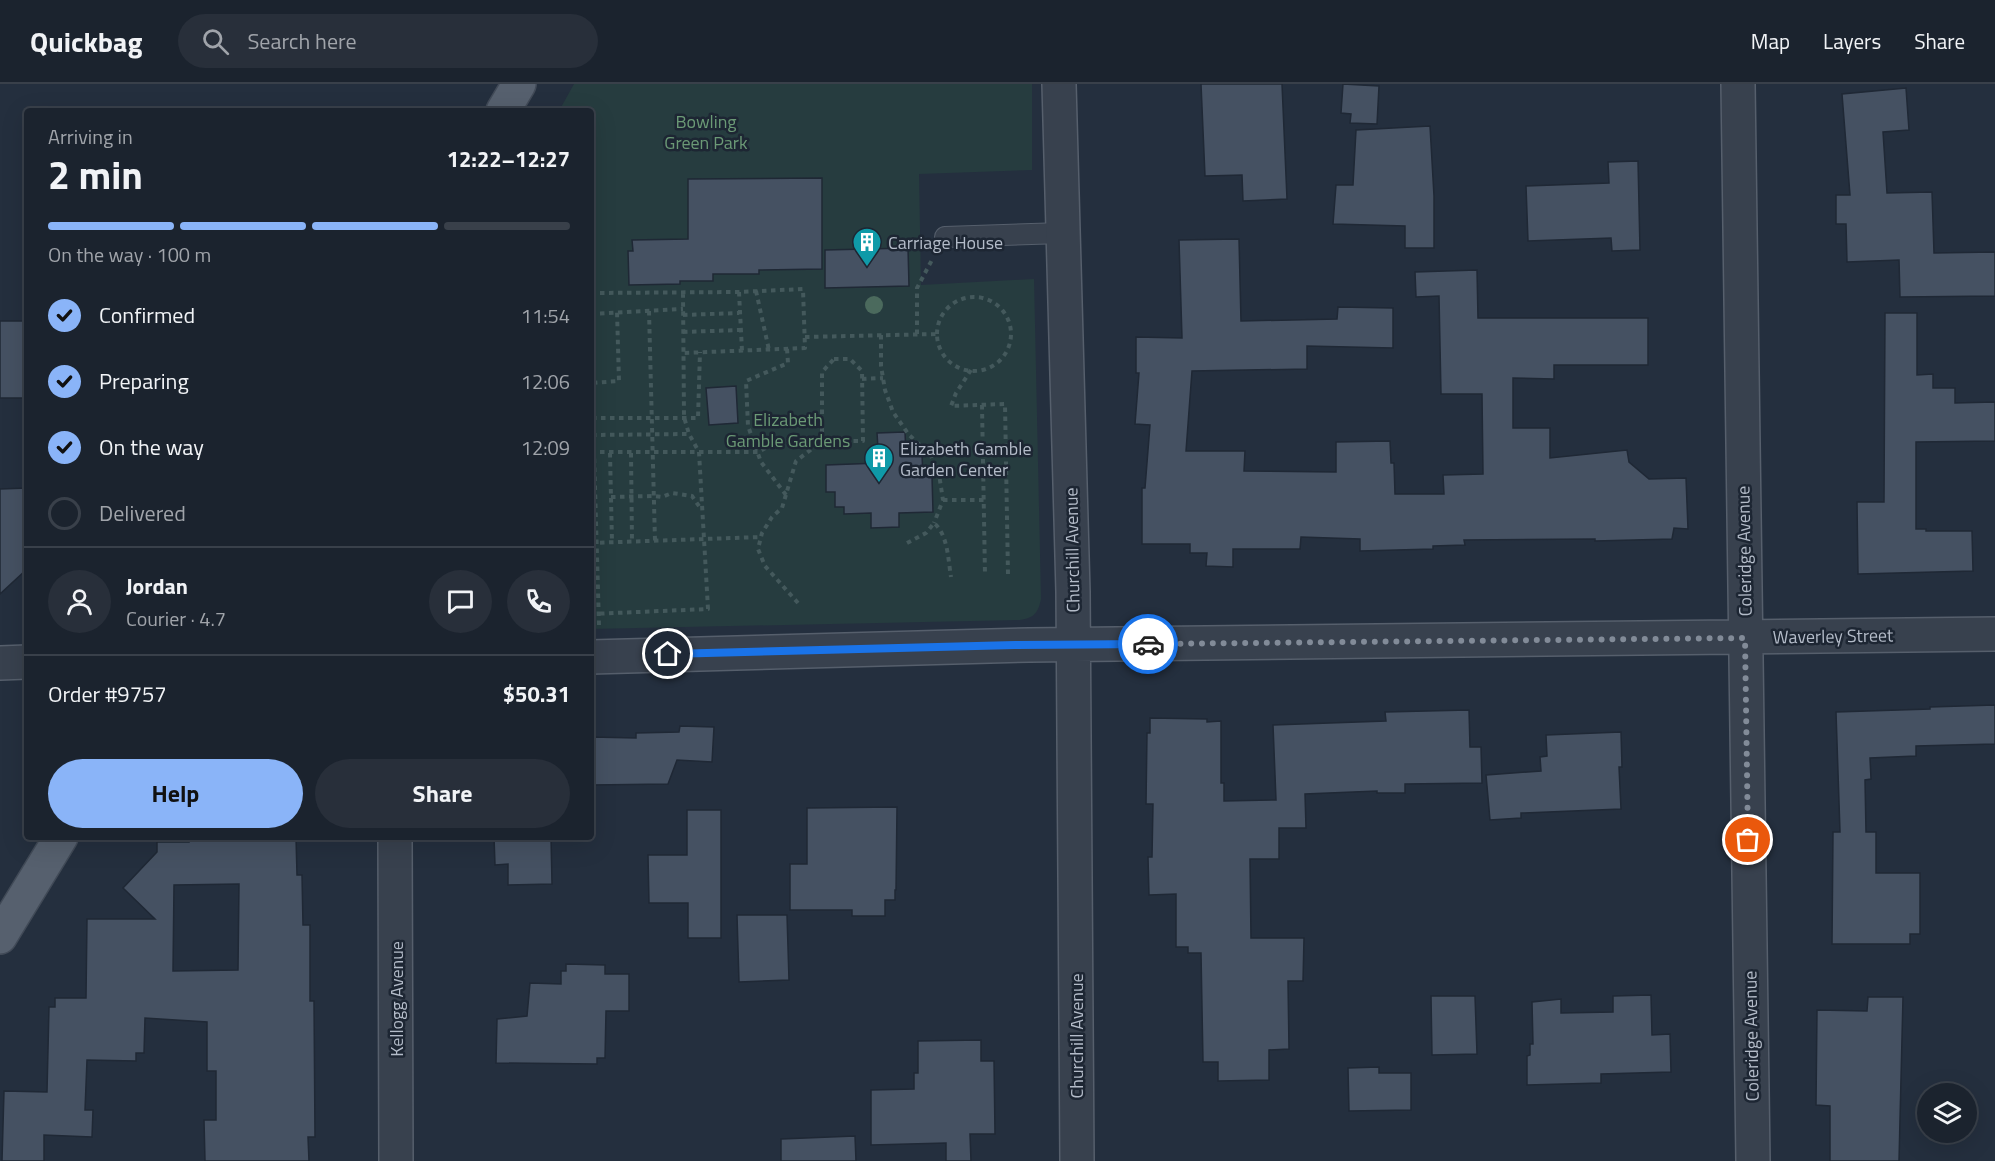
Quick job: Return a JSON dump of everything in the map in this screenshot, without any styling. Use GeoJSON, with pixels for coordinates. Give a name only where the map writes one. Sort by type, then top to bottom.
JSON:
{"type":"FeatureCollection","features":[{"type":"Feature","properties":{"kind":"main road"},"geometry":{"type":"LineString","coordinates":[[505,108],[519,84]]}},
{"type":"Feature","properties":{"kind":"main road"},"geometry":{"type":"LineString","coordinates":[[0,937],[59,840]]}},
{"type":"Feature","properties":{"kind":"street","name":"Churchill Avenue"},"geometry":{"type":"LineString","coordinates":[[1059,84],[1073,644],[1077,1161]]}},
{"type":"Feature","properties":{"kind":"street","name":"Coleridge Avenue"},"geometry":{"type":"LineString","coordinates":[[1738,84],[1753,1161]]}},
{"type":"Feature","properties":{"kind":"street","name":"Waverley Street"},"geometry":{"type":"LineString","coordinates":[[594,657],[1073,644],[1995,634]]}},
{"type":"Feature","properties":{"kind":"street"},"geometry":{"type":"LineString","coordinates":[[0,663],[24,663]]}},
{"type":"Feature","properties":{"kind":"street","name":"Kellogg Avenue"},"geometry":{"type":"LineString","coordinates":[[395,840],[396,1161]]}},
{"type":"Feature","properties":{"kind":"lane"},"geometry":{"type":"LineString","coordinates":[[945,237],[1063,233]]}},
{"type":"Feature","properties":{"kind":"path"},"geometry":{"type":"LineString","coordinates":[[917,334],[917,288],[945,237]]}},
{"type":"Feature","properties":{"kind":"path"},"geometry":{"type":"LineString","coordinates":[[594,293],[803,289],[806,348],[683,352]]}},
{"type":"Feature","properties":{"kind":"path"},"geometry":{"type":"LineString","coordinates":[[756,291],[769,350]]}},
{"type":"Feature","properties":{"kind":"path"},"geometry":{"type":"LineString","coordinates":[[594,614],[708,609],[699,452],[689,434],[684,417],[683,292]]}},
{"type":"Feature","properties":{"kind":"path"},"geometry":{"type":"LineString","coordinates":[[739,292],[742,351]]}},
{"type":"Feature","properties":{"kind":"path"},"geometry":{"type":"LineString","coordinates":[[977,297],[988,299],[999,306],[1006,315],[1010,327],[1010,339],[1007,350],[999,360],[989,367],[971,370],[954,365],[945,357],[939,346],[937,334],[944,311],[953,303],[964,298],[977,297]]}},
{"type":"Feature","properties":{"kind":"path"},"geometry":{"type":"LineString","coordinates":[[594,314],[683,309]]}},
{"type":"Feature","properties":{"kind":"path"},"geometry":{"type":"LineString","coordinates":[[649,311],[655,541]]}},
{"type":"Feature","properties":{"kind":"path"},"geometry":{"type":"LineString","coordinates":[[594,383],[619,381],[617,312]]}},
{"type":"Feature","properties":{"kind":"path"},"geometry":{"type":"LineString","coordinates":[[683,315],[739,313]]}},
{"type":"Feature","properties":{"kind":"path"},"geometry":{"type":"LineString","coordinates":[[683,332],[740,330]]}},
{"type":"Feature","properties":{"kind":"path"},"geometry":{"type":"LineString","coordinates":[[805,337],[937,334]]}},
{"type":"Feature","properties":{"kind":"path"},"geometry":{"type":"LineString","coordinates":[[881,335],[883,378],[893,412],[909,435],[930,454],[939,474],[943,500],[934,523],[926,533],[907,543]]}},
{"type":"Feature","properties":{"kind":"path"},"geometry":{"type":"LineString","coordinates":[[787,349],[788,363],[746,381],[748,426],[761,462],[787,496]]}},
{"type":"Feature","properties":{"kind":"path"},"geometry":{"type":"LineString","coordinates":[[594,418],[698,418],[700,352]]}},
{"type":"Feature","properties":{"kind":"path"},"geometry":{"type":"LineString","coordinates":[[594,452],[758,452],[779,441],[822,441],[863,441],[862,370],[850,359],[834,359],[822,372],[822,441]]}},
{"type":"Feature","properties":{"kind":"path"},"geometry":{"type":"LineString","coordinates":[[971,370],[956,393],[951,406],[1005,404],[1008,575]]}},
{"type":"Feature","properties":{"kind":"path"},"geometry":{"type":"LineString","coordinates":[[862,380],[883,378]]}},
{"type":"Feature","properties":{"kind":"path"},"geometry":{"type":"LineString","coordinates":[[981,405],[985,575]]}},
{"type":"Feature","properties":{"kind":"path"},"geometry":{"type":"LineString","coordinates":[[594,435],[689,434]]}},
{"type":"Feature","properties":{"kind":"path"},"geometry":{"type":"LineString","coordinates":[[798,603],[765,566],[758,549],[761,537],[772,517],[782,508],[796,461],[822,441]]}},
{"type":"Feature","properties":{"kind":"path"},"geometry":{"type":"LineString","coordinates":[[610,453],[612,542]]}},
{"type":"Feature","properties":{"kind":"path"},"geometry":{"type":"LineString","coordinates":[[631,453],[632,542]]}},
{"type":"Feature","properties":{"kind":"path"},"geometry":{"type":"LineString","coordinates":[[611,497],[662,497],[672,493],[692,496],[702,510]]}},
{"type":"Feature","properties":{"kind":"path"},"geometry":{"type":"LineString","coordinates":[[943,500],[984,500]]}},
{"type":"Feature","properties":{"kind":"path"},"geometry":{"type":"LineString","coordinates":[[934,523],[941,529],[947,548],[951,577]]}},
{"type":"Feature","properties":{"kind":"path"},"geometry":{"type":"LineString","coordinates":[[594,543],[761,537]]}},
{"type":"Feature","properties":{"kind":"path"},"geometry":{"type":"LineString","coordinates":[[594,557],[598,614]]}},
{"type":"Feature","properties":{"kind":"green space","name":"Elizabeth Gamble Gardens"},"geometry":{"type":"Polygon","coordinates":[[[574,84],[1032,84],[1032,170],[919,174],[921,285],[1034,279],[1041,599],[1035,614],[1020,620],[594,629],[594,108],[561,108],[574,84]]]}},
{"type":"Feature","properties":{"kind":"building"},"geometry":{"type":"Polygon","coordinates":[[[1201,84],[1282,84],[1287,199],[1243,201],[1242,175],[1205,176],[1201,84]]]}},
{"type":"Feature","properties":{"kind":"building"},"geometry":{"type":"Polygon","coordinates":[[[1343,84],[1379,86],[1377,124],[1350,123],[1351,114],[1341,113],[1343,84]]]}},
{"type":"Feature","properties":{"kind":"building"},"geometry":{"type":"Polygon","coordinates":[[[1906,88],[1909,130],[1883,132],[1887,193],[1932,192],[1934,253],[1995,252],[1995,296],[1900,297],[1899,260],[1847,262],[1846,224],[1836,224],[1836,195],[1850,195],[1842,94],[1906,88]]]}},
{"type":"Feature","properties":{"kind":"building"},"geometry":{"type":"Polygon","coordinates":[[[1430,126],[1434,248],[1405,248],[1405,226],[1333,224],[1336,185],[1353,185],[1356,130],[1430,126]]]}},
{"type":"Feature","properties":{"kind":"building"},"geometry":{"type":"Polygon","coordinates":[[[1638,161],[1640,250],[1612,251],[1611,238],[1528,241],[1526,186],[1609,183],[1608,162],[1638,161]]]}},
{"type":"Feature","properties":{"kind":"building"},"geometry":{"type":"Polygon","coordinates":[[[822,178],[822,269],[759,270],[759,274],[713,274],[713,281],[629,285],[628,251],[633,251],[632,240],[688,239],[688,179],[822,178]]]}},
{"type":"Feature","properties":{"kind":"building"},"geometry":{"type":"Polygon","coordinates":[[[1239,239],[1241,321],[1337,319],[1338,307],[1393,308],[1393,348],[1307,346],[1307,369],[1192,371],[1186,451],[1245,451],[1244,471],[1336,472],[1336,442],[1390,441],[1391,463],[1394,463],[1395,494],[1444,494],[1443,475],[1483,474],[1482,394],[1441,394],[1439,296],[1416,297],[1415,272],[1477,270],[1478,318],[1648,318],[1648,365],[1554,365],[1554,379],[1513,378],[1513,428],[1550,428],[1550,458],[1627,450],[1629,462],[1649,479],[1686,478],[1688,529],[1674,528],[1672,539],[1464,540],[1465,545],[1433,546],[1433,549],[1360,551],[1360,539],[1301,537],[1300,549],[1233,549],[1233,567],[1206,566],[1207,553],[1190,553],[1190,544],[1142,544],[1142,488],[1145,488],[1150,425],[1135,424],[1139,373],[1136,373],[1136,337],[1182,338],[1179,240],[1239,239]]]}},
{"type":"Feature","properties":{"kind":"building","name":"Carriage House"},"geometry":{"type":"Polygon","coordinates":[[[908,248],[909,286],[825,288],[825,250],[908,248]]]}},
{"type":"Feature","properties":{"kind":"building"},"geometry":{"type":"Polygon","coordinates":[[[1885,313],[1917,313],[1917,375],[1933,374],[1933,388],[1955,388],[1955,403],[1995,402],[1995,441],[1916,442],[1916,529],[1972,531],[1973,571],[1858,574],[1857,502],[1884,502],[1885,313]]]}},
{"type":"Feature","properties":{"kind":"building"},"geometry":{"type":"Polygon","coordinates":[[[0,321],[24,321],[24,398],[0,398],[0,321]]]}},
{"type":"Feature","properties":{"kind":"building"},"geometry":{"type":"Polygon","coordinates":[[[736,386],[738,423],[709,425],[706,388],[736,386]]]}},
{"type":"Feature","properties":{"kind":"building","name":"Elizabeth Gamble Garden Center"},"geometry":{"type":"Polygon","coordinates":[[[905,432],[906,456],[922,455],[923,477],[932,476],[933,512],[899,513],[899,527],[871,528],[871,513],[844,514],[844,507],[835,507],[835,492],[826,492],[826,465],[879,463],[877,433],[905,432]]]}},
{"type":"Feature","properties":{"kind":"building"},"geometry":{"type":"Polygon","coordinates":[[[24,488],[24,572],[0,594],[0,489],[24,488]]]}},
{"type":"Feature","properties":{"kind":"building"},"geometry":{"type":"Polygon","coordinates":[[[1995,705],[1995,744],[1916,746],[1916,756],[1870,758],[1871,779],[1865,780],[1866,832],[1876,832],[1876,873],[1920,873],[1920,934],[1910,934],[1910,944],[1832,944],[1833,832],[1840,832],[1836,712],[1995,705]]]}},
{"type":"Feature","properties":{"kind":"building"},"geometry":{"type":"Polygon","coordinates":[[[1469,710],[1470,747],[1481,747],[1482,783],[1405,784],[1405,793],[1377,793],[1377,791],[1305,794],[1306,828],[1279,828],[1279,859],[1250,859],[1251,938],[1304,938],[1303,981],[1288,981],[1289,1049],[1269,1050],[1269,1080],[1218,1081],[1218,1062],[1203,1062],[1201,953],[1188,953],[1188,947],[1176,947],[1176,894],[1149,895],[1148,857],[1152,857],[1153,804],[1146,804],[1147,733],[1150,733],[1150,718],[1221,721],[1221,783],[1224,783],[1224,801],[1276,800],[1273,725],[1386,721],[1385,712],[1469,710]]]}},
{"type":"Feature","properties":{"kind":"building"},"geometry":{"type":"Polygon","coordinates":[[[680,726],[714,727],[712,762],[677,760],[668,784],[594,785],[594,737],[636,738],[636,733],[679,732],[680,726]]]}},
{"type":"Feature","properties":{"kind":"building"},"geometry":{"type":"Polygon","coordinates":[[[1621,732],[1622,767],[1619,767],[1621,809],[1521,813],[1521,818],[1490,820],[1486,775],[1541,771],[1540,757],[1547,756],[1546,735],[1621,732]]]}},
{"type":"Feature","properties":{"kind":"building"},"geometry":{"type":"Polygon","coordinates":[[[897,807],[895,900],[885,900],[885,916],[852,916],[852,910],[790,910],[790,864],[807,864],[807,808],[897,807]]]}},
{"type":"Feature","properties":{"kind":"building"},"geometry":{"type":"Polygon","coordinates":[[[687,810],[721,810],[721,938],[688,938],[688,903],[649,903],[648,855],[687,855],[687,810]]]}},
{"type":"Feature","properties":{"kind":"building"},"geometry":{"type":"Polygon","coordinates":[[[189,840],[296,840],[297,875],[302,875],[303,925],[310,925],[310,1001],[314,1001],[315,1137],[308,1137],[309,1161],[205,1161],[204,1120],[216,1120],[216,1071],[207,1071],[207,1022],[145,1018],[144,1053],[136,1053],[136,1061],[87,1060],[85,1110],[93,1110],[92,1137],[44,1135],[44,1161],[2,1161],[4,1091],[47,1092],[49,1007],[55,1007],[55,998],[86,998],[87,919],[155,919],[123,888],[157,852],[157,842],[189,842],[189,840]],[[239,884],[174,885],[173,971],[238,970],[239,884]]]}},
{"type":"Feature","properties":{"kind":"building"},"geometry":{"type":"Polygon","coordinates":[[[494,840],[551,840],[552,884],[508,885],[508,864],[495,865],[494,840]]]}},
{"type":"Feature","properties":{"kind":"building"},"geometry":{"type":"Polygon","coordinates":[[[737,915],[787,915],[789,980],[739,982],[737,915]]]}},
{"type":"Feature","properties":{"kind":"building"},"geometry":{"type":"Polygon","coordinates":[[[566,964],[605,965],[605,974],[629,974],[629,1011],[606,1011],[605,1058],[597,1058],[597,1064],[496,1063],[497,1019],[527,1016],[530,983],[561,984],[561,971],[566,971],[566,964]]]}},
{"type":"Feature","properties":{"kind":"building"},"geometry":{"type":"Polygon","coordinates":[[[1651,995],[1652,1035],[1670,1034],[1671,1072],[1601,1074],[1601,1083],[1527,1085],[1527,1056],[1530,1055],[1530,1044],[1533,1044],[1532,1002],[1561,999],[1561,1013],[1613,1012],[1613,996],[1651,995]]]}},
{"type":"Feature","properties":{"kind":"building"},"geometry":{"type":"Polygon","coordinates":[[[1431,996],[1475,996],[1477,1054],[1432,1055],[1431,996]]]}},
{"type":"Feature","properties":{"kind":"building"},"geometry":{"type":"Polygon","coordinates":[[[1868,997],[1903,997],[1899,1161],[1830,1161],[1830,1106],[1816,1105],[1817,1010],[1867,1011],[1868,997]]]}},
{"type":"Feature","properties":{"kind":"building"},"geometry":{"type":"Polygon","coordinates":[[[981,1040],[981,1061],[994,1061],[995,1134],[970,1134],[971,1161],[946,1161],[946,1143],[871,1145],[871,1090],[914,1089],[914,1073],[918,1073],[918,1041],[981,1040]]]}},
{"type":"Feature","properties":{"kind":"building"},"geometry":{"type":"Polygon","coordinates":[[[1379,1067],[1379,1073],[1411,1073],[1411,1110],[1349,1111],[1348,1068],[1379,1067]]]}},
{"type":"Feature","properties":{"kind":"building"},"geometry":{"type":"Polygon","coordinates":[[[855,1136],[856,1161],[781,1161],[781,1139],[855,1136]]]}},
{"type":"Feature","properties":{"kind":"way so far"},"geometry":{"type":"LineString","coordinates":[[1148,644],[1745,638],[1748,840]]}},
{"type":"Feature","properties":{"kind":"place","name":"Carriage House"},"geometry":{"type":"Point","coordinates":[867,268]}},
{"type":"Feature","properties":{"kind":"place","name":"Elizabeth Gamble Garden Center"},"geometry":{"type":"Point","coordinates":[879,484]}},
{"type":"Feature","properties":{"kind":"route"},"geometry":{"type":"LineString","coordinates":[[668,654],[1148,644]]}},
{"type":"Feature","properties":{"kind":"park label","name":"Bowling Green Park"},"geometry":{"type":"Point","coordinates":[706,131]}}]}
